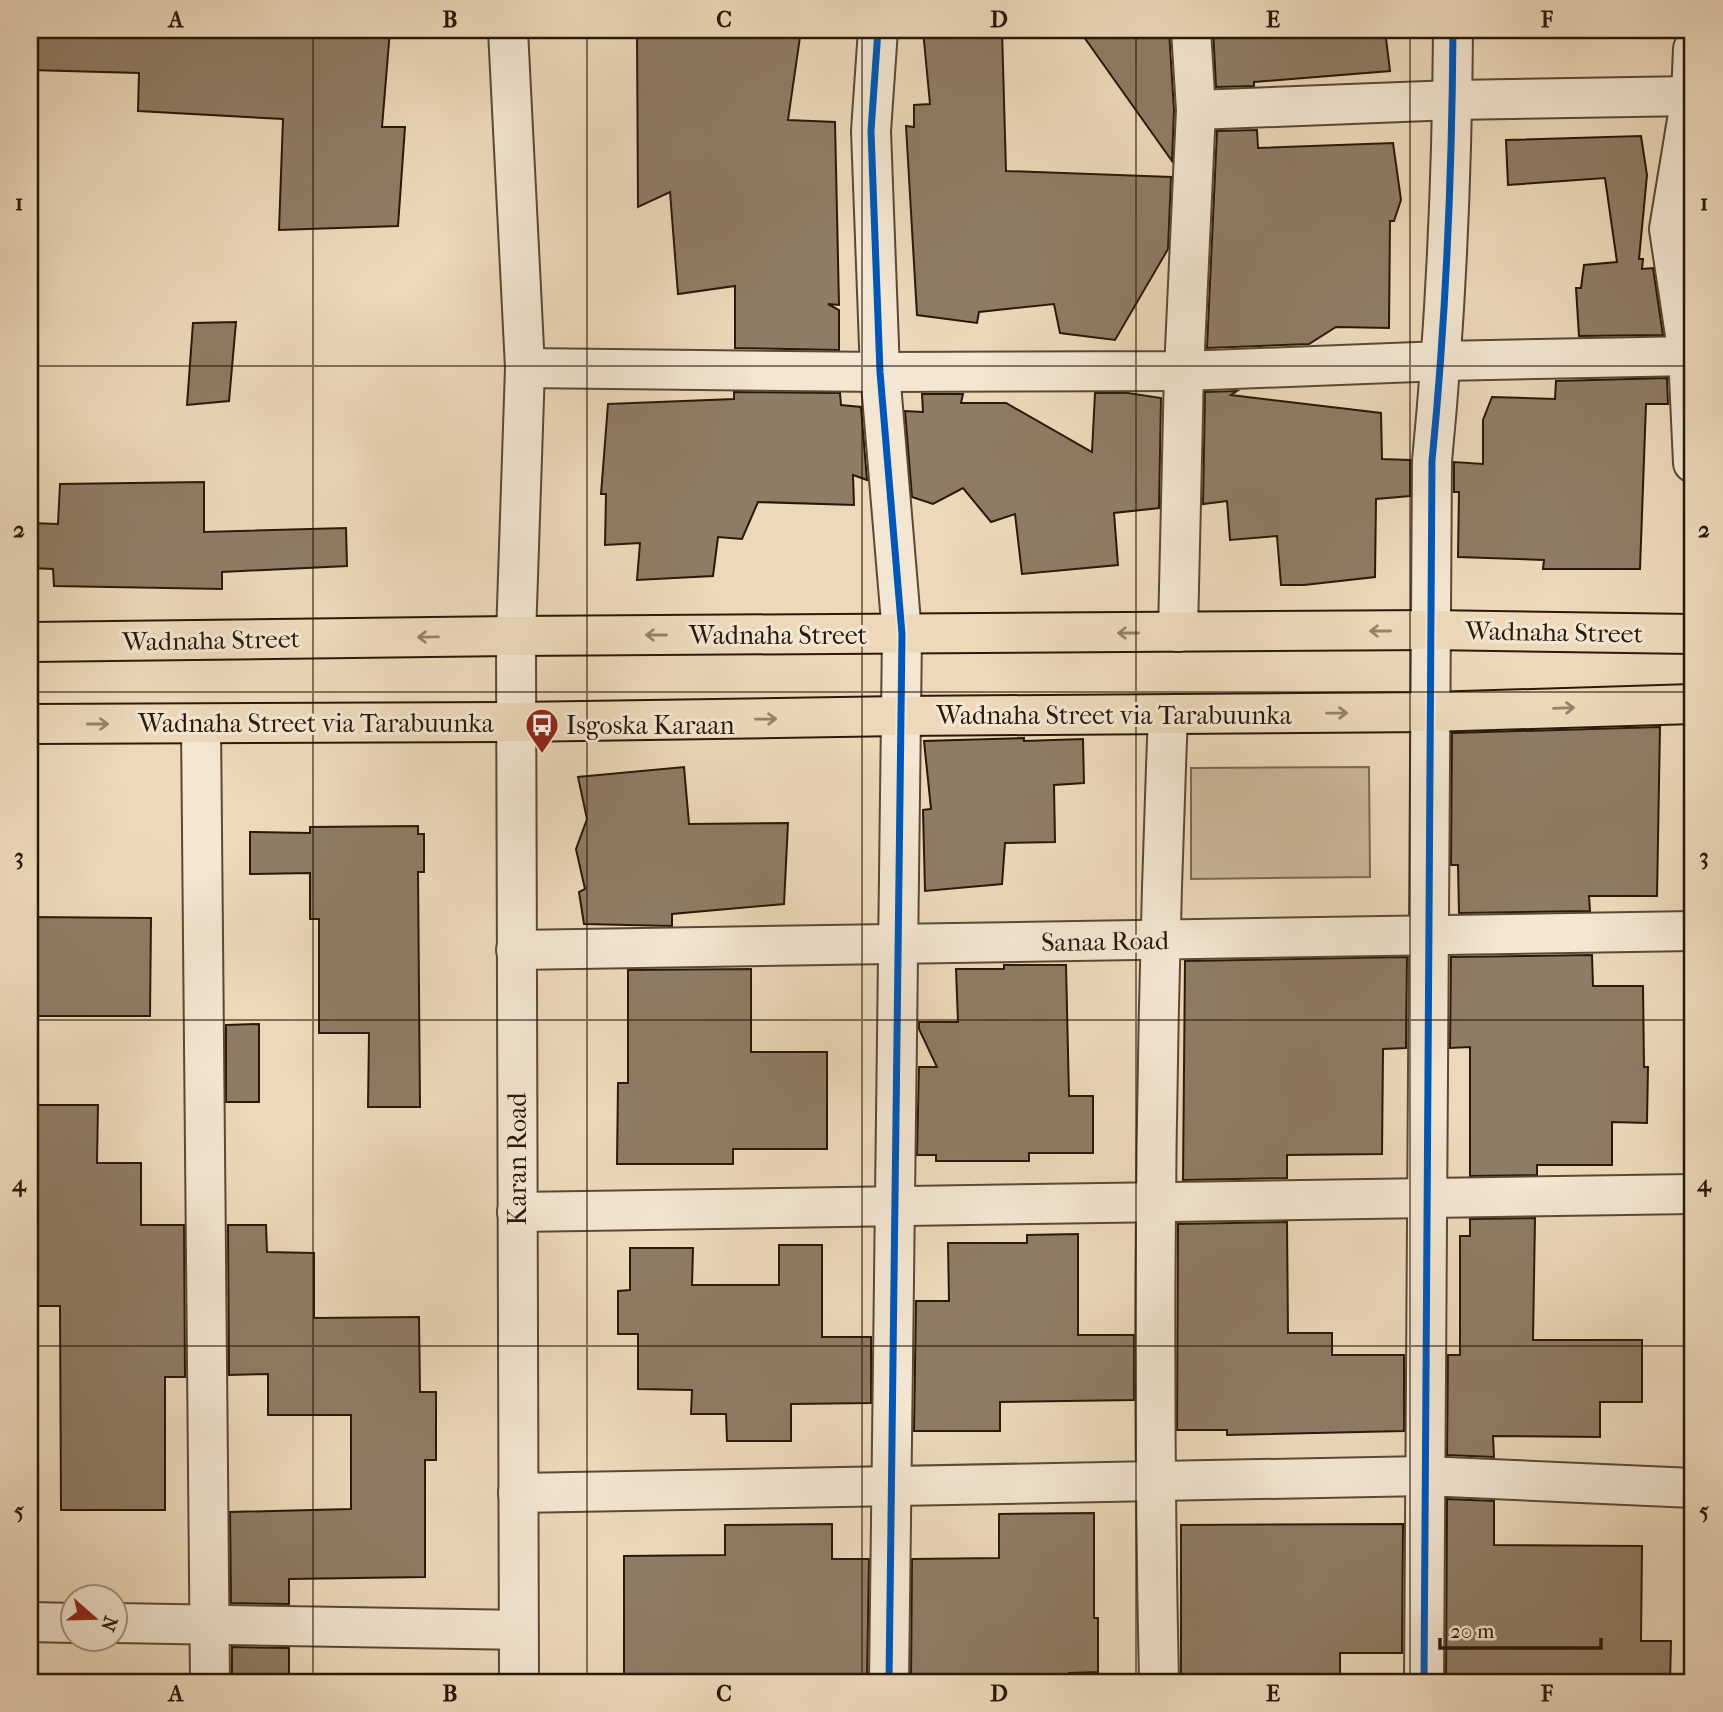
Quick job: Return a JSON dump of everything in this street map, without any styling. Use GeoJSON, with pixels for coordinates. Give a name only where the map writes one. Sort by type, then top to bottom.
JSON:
{"type":"FeatureCollection","features":[{"type":"Feature","properties":{"kind":"main road","name":"Wadnaha Street"},"geometry":{"type":"LineString","coordinates":[[30,642],[1430,630],[1693,634]]}},
{"type":"Feature","properties":{"kind":"main road","name":"Wadnaha Street via Tarabuunka"},"geometry":{"type":"LineString","coordinates":[[30,724],[516,722],[1430,712],[1693,704]]}},
{"type":"Feature","properties":{"kind":"street","name":"Karan Road"},"geometry":{"type":"LineString","coordinates":[[508,30],[524,368],[516,636],[519,1682]]}},
{"type":"Feature","properties":{"kind":"street"},"geometry":{"type":"LineString","coordinates":[[878,30],[871,131],[880,372],[902,634],[890,1682]]}},
{"type":"Feature","properties":{"kind":"street"},"geometry":{"type":"LineString","coordinates":[[1178,632],[1184,371],[1196,110],[1191,30]]}},
{"type":"Feature","properties":{"kind":"street"},"geometry":{"type":"LineString","coordinates":[[1424,1682],[1432,461],[1442,361],[1453,100],[1453,30]]}},
{"type":"Feature","properties":{"kind":"street"},"geometry":{"type":"LineString","coordinates":[[1693,49],[1692,96],[1669,229],[1691,355],[1693,463]]}},
{"type":"Feature","properties":{"kind":"street"},"geometry":{"type":"LineString","coordinates":[[1196,110],[1453,100],[1692,96]]}},
{"type":"Feature","properties":{"kind":"street"},"geometry":{"type":"LineString","coordinates":[[524,368],[880,372],[1184,371],[1691,355]]}},
{"type":"Feature","properties":{"kind":"street"},"geometry":{"type":"LineString","coordinates":[[1159,1682],[1155,1480],[1159,940],[1168,715]]}},
{"type":"Feature","properties":{"kind":"street"},"geometry":{"type":"LineString","coordinates":[[201,724],[210,1682]]}},
{"type":"Feature","properties":{"kind":"street","name":"Sanaa Road"},"geometry":{"type":"LineString","coordinates":[[516,950],[1693,931]]}},
{"type":"Feature","properties":{"kind":"street"},"geometry":{"type":"LineString","coordinates":[[517,1212],[1693,1194]]}},
{"type":"Feature","properties":{"kind":"street"},"geometry":{"type":"LineString","coordinates":[[517,1493],[1425,1475],[1693,1488]]}},
{"type":"Feature","properties":{"kind":"street"},"geometry":{"type":"LineString","coordinates":[[30,1622],[60,1623]]}},
{"type":"Feature","properties":{"kind":"street"},"geometry":{"type":"LineString","coordinates":[[130,1623],[518,1630]]}},
{"type":"Feature","properties":{"kind":"shaded area"},"geometry":{"type":"Polygon","coordinates":[[[1369,767],[1370,877],[1191,879],[1191,768],[1369,767]]]}},
{"type":"Feature","properties":{"kind":"building"},"geometry":{"type":"Polygon","coordinates":[[[32,30],[390,30],[382,127],[405,127],[398,226],[279,230],[283,119],[138,111],[139,73],[30,70],[32,30]]]}},
{"type":"Feature","properties":{"kind":"building"},"geometry":{"type":"Polygon","coordinates":[[[637,30],[801,30],[788,120],[835,122],[839,305],[828,304],[839,310],[839,350],[735,348],[735,286],[678,294],[670,192],[638,207],[637,30]]]}},
{"type":"Feature","properties":{"kind":"building"},"geometry":{"type":"Polygon","coordinates":[[[923,30],[1002,30],[1006,171],[1171,177],[1168,249],[1115,340],[1060,333],[1054,304],[979,312],[977,323],[917,315],[906,126],[914,127],[914,105],[930,104],[923,30]]]}},
{"type":"Feature","properties":{"kind":"building"},"geometry":{"type":"Polygon","coordinates":[[[1079,30],[1169,30],[1174,110],[1172,161],[1079,30]]]}},
{"type":"Feature","properties":{"kind":"building"},"geometry":{"type":"Polygon","coordinates":[[[1213,30],[1385,30],[1390,71],[1254,82],[1254,86],[1216,87],[1213,30]]]}},
{"type":"Feature","properties":{"kind":"building"},"geometry":{"type":"Polygon","coordinates":[[[1257,130],[1258,148],[1393,143],[1401,200],[1394,221],[1390,221],[1389,328],[1336,327],[1309,344],[1207,348],[1217,131],[1257,130]]]}},
{"type":"Feature","properties":{"kind":"building"},"geometry":{"type":"Polygon","coordinates":[[[1641,136],[1647,175],[1639,259],[1643,259],[1642,269],[1653,268],[1663,335],[1579,336],[1576,288],[1581,288],[1584,265],[1617,262],[1605,178],[1508,185],[1506,140],[1641,136]]]}},
{"type":"Feature","properties":{"kind":"building"},"geometry":{"type":"Polygon","coordinates":[[[236,322],[229,401],[187,405],[193,323],[236,322]]]}},
{"type":"Feature","properties":{"kind":"building"},"geometry":{"type":"Polygon","coordinates":[[[1667,378],[1668,404],[1646,404],[1640,569],[1543,569],[1544,560],[1458,557],[1459,492],[1454,492],[1454,462],[1483,464],[1483,420],[1492,397],[1555,399],[1556,381],[1667,378]]]}},
{"type":"Feature","properties":{"kind":"building"},"geometry":{"type":"Polygon","coordinates":[[[1237,391],[1231,395],[1381,413],[1382,459],[1410,460],[1410,496],[1376,499],[1375,577],[1281,585],[1277,536],[1230,540],[1227,501],[1203,504],[1205,392],[1237,391]]]}},
{"type":"Feature","properties":{"kind":"building"},"geometry":{"type":"Polygon","coordinates":[[[734,392],[840,393],[841,405],[861,407],[867,480],[853,475],[854,505],[758,502],[742,539],[718,537],[713,576],[637,580],[640,543],[605,545],[606,494],[601,494],[608,404],[734,399],[734,392]]]}},
{"type":"Feature","properties":{"kind":"building"},"geometry":{"type":"Polygon","coordinates":[[[1095,393],[1128,393],[1161,398],[1159,508],[1114,513],[1118,565],[1022,574],[1015,514],[991,522],[963,488],[933,504],[912,497],[905,411],[923,412],[922,394],[963,394],[961,403],[1006,403],[1092,452],[1095,393]]]}},
{"type":"Feature","properties":{"kind":"building"},"geometry":{"type":"Polygon","coordinates":[[[204,482],[204,532],[346,528],[347,566],[222,572],[222,589],[54,586],[53,569],[30,568],[30,523],[58,524],[60,484],[204,482]]]}},
{"type":"Feature","properties":{"kind":"building"},"geometry":{"type":"Polygon","coordinates":[[[1660,727],[1657,896],[1589,896],[1590,911],[1459,913],[1458,865],[1451,865],[1452,733],[1660,727]]]}},
{"type":"Feature","properties":{"kind":"building"},"geometry":{"type":"Polygon","coordinates":[[[1024,738],[1024,741],[1083,739],[1084,783],[1054,785],[1055,842],[1005,843],[1002,884],[925,891],[923,810],[931,809],[924,741],[1024,738]]]}},
{"type":"Feature","properties":{"kind":"building"},"geometry":{"type":"Polygon","coordinates":[[[684,767],[689,824],[788,823],[784,904],[672,914],[672,926],[584,924],[579,892],[585,889],[576,849],[587,819],[578,777],[684,767]]]}},
{"type":"Feature","properties":{"kind":"building"},"geometry":{"type":"Polygon","coordinates":[[[418,826],[418,834],[424,834],[424,872],[418,872],[420,1107],[368,1107],[369,1033],[319,1033],[319,919],[310,919],[310,873],[250,874],[250,832],[310,833],[310,827],[418,826]]]}},
{"type":"Feature","properties":{"kind":"building"},"geometry":{"type":"Polygon","coordinates":[[[30,917],[151,918],[150,1016],[30,1016],[30,917]]]}},
{"type":"Feature","properties":{"kind":"building"},"geometry":{"type":"Polygon","coordinates":[[[1592,955],[1593,986],[1643,986],[1644,1067],[1648,1067],[1647,1123],[1612,1122],[1612,1165],[1537,1165],[1537,1175],[1470,1176],[1470,1047],[1450,1048],[1451,957],[1592,955]]]}},
{"type":"Feature","properties":{"kind":"building"},"geometry":{"type":"Polygon","coordinates":[[[1407,957],[1406,1048],[1383,1049],[1382,1154],[1287,1155],[1287,1178],[1183,1180],[1185,961],[1407,957]]]}},
{"type":"Feature","properties":{"kind":"building"},"geometry":{"type":"Polygon","coordinates":[[[1004,965],[1066,965],[1069,1096],[1093,1096],[1093,1153],[1029,1153],[1029,1161],[936,1161],[936,1155],[917,1155],[919,1067],[937,1067],[919,1029],[919,1022],[958,1022],[956,969],[1004,969],[1004,965]]]}},
{"type":"Feature","properties":{"kind":"building"},"geometry":{"type":"Polygon","coordinates":[[[751,969],[751,1052],[827,1052],[827,1149],[733,1149],[733,1164],[617,1164],[618,1083],[628,1083],[628,970],[751,969]]]}},
{"type":"Feature","properties":{"kind":"building"},"geometry":{"type":"Polygon","coordinates":[[[259,1024],[259,1102],[226,1102],[226,1025],[259,1024]]]}},
{"type":"Feature","properties":{"kind":"building"},"geometry":{"type":"Polygon","coordinates":[[[30,1105],[98,1105],[97,1163],[141,1163],[141,1225],[184,1225],[185,1377],[165,1377],[165,1510],[61,1510],[60,1306],[30,1306],[30,1105]]]}},
{"type":"Feature","properties":{"kind":"building"},"geometry":{"type":"Polygon","coordinates":[[[1535,1218],[1533,1340],[1642,1340],[1642,1402],[1600,1402],[1600,1437],[1493,1436],[1494,1457],[1447,1455],[1448,1355],[1460,1355],[1460,1236],[1470,1236],[1470,1219],[1535,1218]]]}},
{"type":"Feature","properties":{"kind":"building"},"geometry":{"type":"Polygon","coordinates":[[[1287,1222],[1288,1333],[1332,1333],[1332,1355],[1404,1355],[1404,1431],[1227,1435],[1227,1430],[1177,1430],[1178,1224],[1287,1222]]]}},
{"type":"Feature","properties":{"kind":"building"},"geometry":{"type":"Polygon","coordinates":[[[228,1225],[266,1225],[267,1252],[314,1253],[314,1318],[419,1317],[420,1392],[436,1392],[436,1460],[425,1460],[425,1577],[289,1579],[289,1604],[231,1603],[230,1512],[351,1509],[351,1415],[268,1415],[268,1374],[229,1375],[228,1225]]]}},
{"type":"Feature","properties":{"kind":"building"},"geometry":{"type":"Polygon","coordinates":[[[1078,1234],[1078,1335],[1134,1335],[1134,1400],[1000,1402],[1000,1431],[914,1431],[916,1301],[949,1301],[948,1243],[1027,1243],[1027,1235],[1078,1234]]]}},
{"type":"Feature","properties":{"kind":"building"},"geometry":{"type":"Polygon","coordinates":[[[779,1245],[822,1245],[822,1337],[871,1337],[871,1403],[791,1404],[791,1441],[727,1441],[726,1414],[691,1414],[692,1390],[638,1389],[638,1334],[618,1334],[618,1291],[630,1290],[630,1248],[693,1248],[692,1285],[779,1285],[779,1245]]]}},
{"type":"Feature","properties":{"kind":"building"},"geometry":{"type":"Polygon","coordinates":[[[1447,1499],[1494,1501],[1494,1545],[1642,1546],[1641,1641],[1671,1641],[1670,1682],[1446,1682],[1447,1499]]]}},
{"type":"Feature","properties":{"kind":"building"},"geometry":{"type":"Polygon","coordinates":[[[1094,1513],[1094,1618],[1098,1618],[1098,1672],[1069,1673],[1069,1682],[911,1682],[912,1559],[999,1558],[999,1514],[1094,1513]]]}},
{"type":"Feature","properties":{"kind":"building"},"geometry":{"type":"Polygon","coordinates":[[[832,1524],[832,1559],[869,1559],[867,1682],[624,1682],[624,1556],[725,1555],[725,1525],[832,1524]]]}},
{"type":"Feature","properties":{"kind":"building"},"geometry":{"type":"Polygon","coordinates":[[[1403,1524],[1402,1653],[1340,1653],[1340,1682],[1187,1682],[1187,1675],[1181,1675],[1181,1525],[1403,1524]]]}},
{"type":"Feature","properties":{"kind":"building"},"geometry":{"type":"Polygon","coordinates":[[[232,1647],[289,1648],[289,1682],[232,1682],[232,1647]]]}},
{"type":"Feature","properties":{"kind":"cycle path"},"geometry":{"type":"LineString","coordinates":[[878,30],[871,131],[880,372],[902,634],[889,1682]]}},
{"type":"Feature","properties":{"kind":"cycle path"},"geometry":{"type":"LineString","coordinates":[[1424,1682],[1432,461],[1447,246],[1453,30]]}},
{"type":"Feature","properties":{"kind":"place","name":"Isgoska Karaan"},"geometry":{"type":"Point","coordinates":[542,755]}}]}
